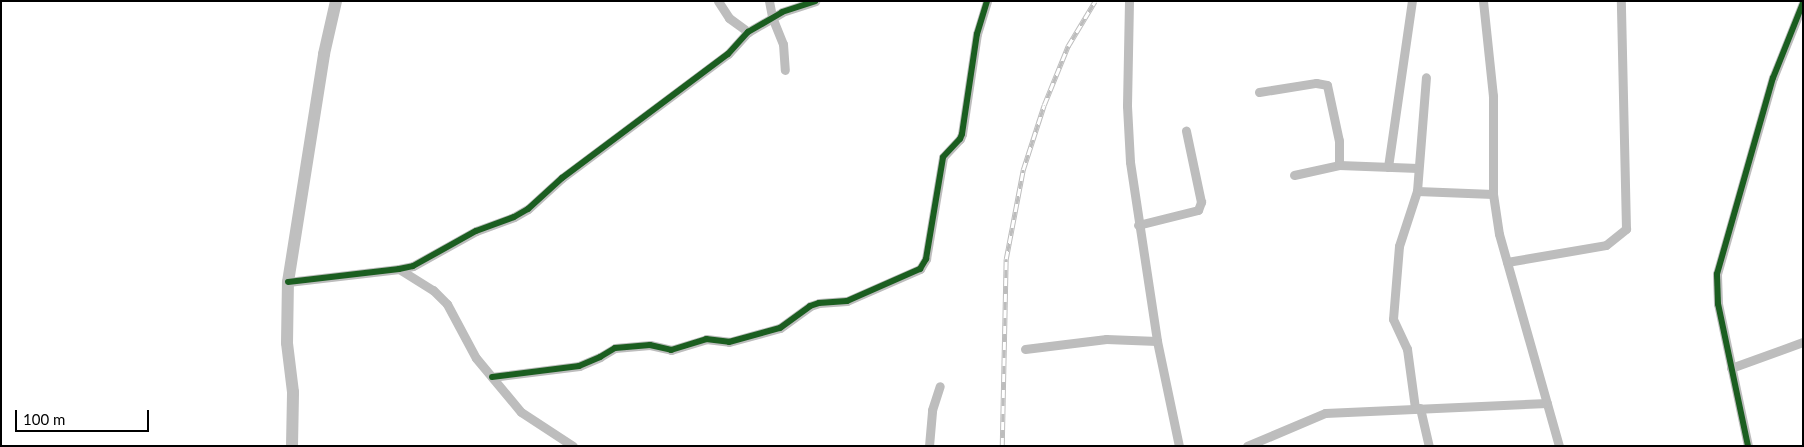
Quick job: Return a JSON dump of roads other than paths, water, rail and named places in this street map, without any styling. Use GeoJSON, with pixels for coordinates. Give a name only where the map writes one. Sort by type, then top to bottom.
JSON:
{"type":"FeatureCollection","features":[{"type":"Feature","properties":{"kind":"street"},"geometry":{"type":"LineString","coordinates":[[292,446],[293,392],[287,343],[288,282],[324,54],[336,1]]}},
{"type":"Feature","properties":{"kind":"street"},"geometry":{"type":"LineString","coordinates":[[718,1],[730,18],[748,32]]}},
{"type":"Feature","properties":{"kind":"street"},"geometry":{"type":"LineString","coordinates":[[769,1],[772,17],[783,44],[785,70]]}},
{"type":"Feature","properties":{"kind":"street"},"geometry":{"type":"LineString","coordinates":[[288,282],[399,269],[424,262],[476,231],[514,218],[528,209],[562,178],[728,54],[748,32],[772,17],[815,1]]}},
{"type":"Feature","properties":{"kind":"street"},"geometry":{"type":"LineString","coordinates":[[492,377],[578,366],[595,360],[615,348],[650,345],[671,350],[706,339],[729,342],[780,328],[810,306],[819,303],[847,301],[920,269],[926,259],[943,157],[962,134],[976,34],[987,1]]}},
{"type":"Feature","properties":{"kind":"street"},"geometry":{"type":"LineString","coordinates":[[1129,1],[1128,124],[1130,162],[1157,341],[1179,446]]}},
{"type":"Feature","properties":{"kind":"street"},"geometry":{"type":"LineString","coordinates":[[1388,167],[1412,1]]}},
{"type":"Feature","properties":{"kind":"street"},"geometry":{"type":"LineString","coordinates":[[1483,1],[1493,96],[1493,194],[1499,234],[1560,446]]}},
{"type":"Feature","properties":{"kind":"street"},"geometry":{"type":"LineString","coordinates":[[1507,262],[1606,246],[1626,229],[1621,1]]}},
{"type":"Feature","properties":{"kind":"street"},"geometry":{"type":"LineString","coordinates":[[1748,446],[1718,304],[1718,274],[1720,259],[1773,78],[1803,3]]}},
{"type":"Feature","properties":{"kind":"street"},"geometry":{"type":"LineString","coordinates":[[1426,77],[1417,191],[1399,246],[1393,319],[1407,349],[1418,408],[1429,446]]}},
{"type":"Feature","properties":{"kind":"street"},"geometry":{"type":"LineString","coordinates":[[1259,92],[1316,83],[1327,85],[1338,141],[1339,165]]}},
{"type":"Feature","properties":{"kind":"street"},"geometry":{"type":"LineString","coordinates":[[1138,225],[1198,210],[1201,202],[1186,131]]}},
{"type":"Feature","properties":{"kind":"street"},"geometry":{"type":"LineString","coordinates":[[1294,175],[1339,165],[1418,168]]}},
{"type":"Feature","properties":{"kind":"street"},"geometry":{"type":"LineString","coordinates":[[1417,191],[1493,194]]}},
{"type":"Feature","properties":{"kind":"street"},"geometry":{"type":"LineString","coordinates":[[399,269],[433,290],[447,304],[476,358],[521,412],[573,446]]}},
{"type":"Feature","properties":{"kind":"street"},"geometry":{"type":"LineString","coordinates":[[1025,349],[1106,339],[1157,341]]}},
{"type":"Feature","properties":{"kind":"street"},"geometry":{"type":"LineString","coordinates":[[1732,368],[1803,342]]}},
{"type":"Feature","properties":{"kind":"street"},"geometry":{"type":"LineString","coordinates":[[929,446],[932,410],[940,386]]}},
{"type":"Feature","properties":{"kind":"street"},"geometry":{"type":"LineString","coordinates":[[1247,446],[1325,413],[1547,403]]}},
{"type":"Feature","properties":{"kind":"railway"},"geometry":{"type":"LineString","coordinates":[[1002,446],[1006,259],[1023,170],[1044,105],[1068,46],[1095,1]]}}]}
